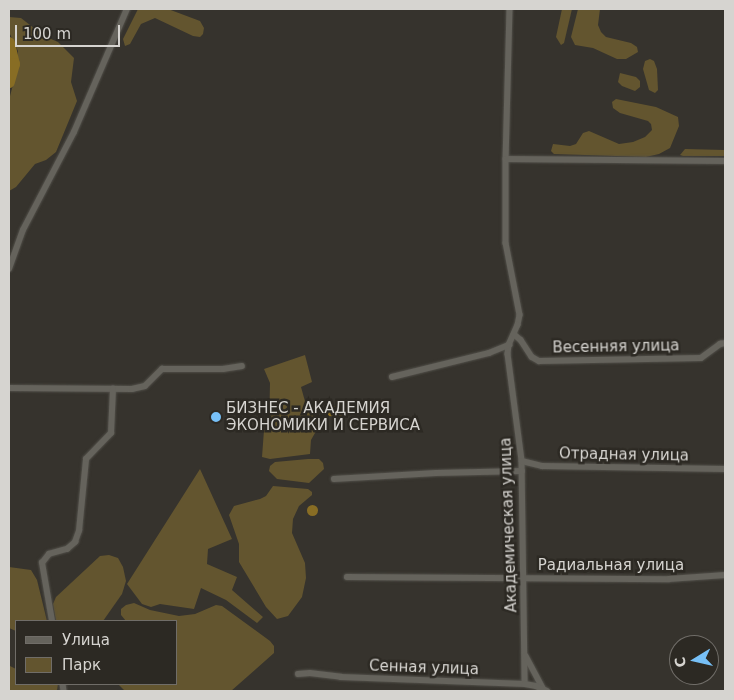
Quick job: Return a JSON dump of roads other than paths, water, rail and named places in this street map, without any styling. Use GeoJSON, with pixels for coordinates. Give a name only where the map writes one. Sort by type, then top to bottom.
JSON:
{"type":"FeatureCollection","features":[{"type":"Feature","properties":{"kind":"street"},"geometry":{"type":"LineString","coordinates":[[9,269],[23,230],[74,132],[128,9]]}},
{"type":"Feature","properties":{"kind":"street"},"geometry":{"type":"LineString","coordinates":[[392,377],[489,353],[509,345],[514,334],[520,315],[506,242],[510,9]]}},
{"type":"Feature","properties":{"kind":"street"},"geometry":{"type":"LineString","coordinates":[[506,159],[725,161]]}},
{"type":"Feature","properties":{"kind":"street","name":"Весенняя улица"},"geometry":{"type":"LineString","coordinates":[[514,334],[521,340],[532,358],[539,361],[701,358],[720,344],[725,343]]}},
{"type":"Feature","properties":{"kind":"street","name":"Академическая улица"},"geometry":{"type":"LineString","coordinates":[[509,345],[522,461],[525,684]]}},
{"type":"Feature","properties":{"kind":"street"},"geometry":{"type":"LineString","coordinates":[[9,388],[140,388],[145,386],[162,369],[223,369],[242,366]]}},
{"type":"Feature","properties":{"kind":"street"},"geometry":{"type":"LineString","coordinates":[[52,620],[42,564],[49,554],[66,548],[75,542],[79,531],[86,459],[111,433],[113,389]]}},
{"type":"Feature","properties":{"kind":"street","name":"Отрадная улица"},"geometry":{"type":"LineString","coordinates":[[522,461],[542,466],[725,470]]}},
{"type":"Feature","properties":{"kind":"street"},"geometry":{"type":"LineString","coordinates":[[334,479],[436,472],[522,471]]}},
{"type":"Feature","properties":{"kind":"street","name":"Радиальная улица"},"geometry":{"type":"LineString","coordinates":[[347,577],[669,579],[725,575]]}},
{"type":"Feature","properties":{"kind":"street"},"geometry":{"type":"LineString","coordinates":[[525,654],[545,690]]}},
{"type":"Feature","properties":{"kind":"street","name":"Сенная улица"},"geometry":{"type":"LineString","coordinates":[[298,674],[310,673],[341,678],[525,684],[545,690]]}},
{"type":"Feature","properties":{"kind":"waterway"},"geometry":{"type":"LineString","coordinates":[[9,43],[14,64],[9,82]]}},
{"type":"Feature","properties":{"kind":"place","name":"БИЗНЕС - АКАДЕМИЯ ЭКОНОМИКИ И СЕРВИСА"},"geometry":{"type":"Point","coordinates":[216,417]}}]}
